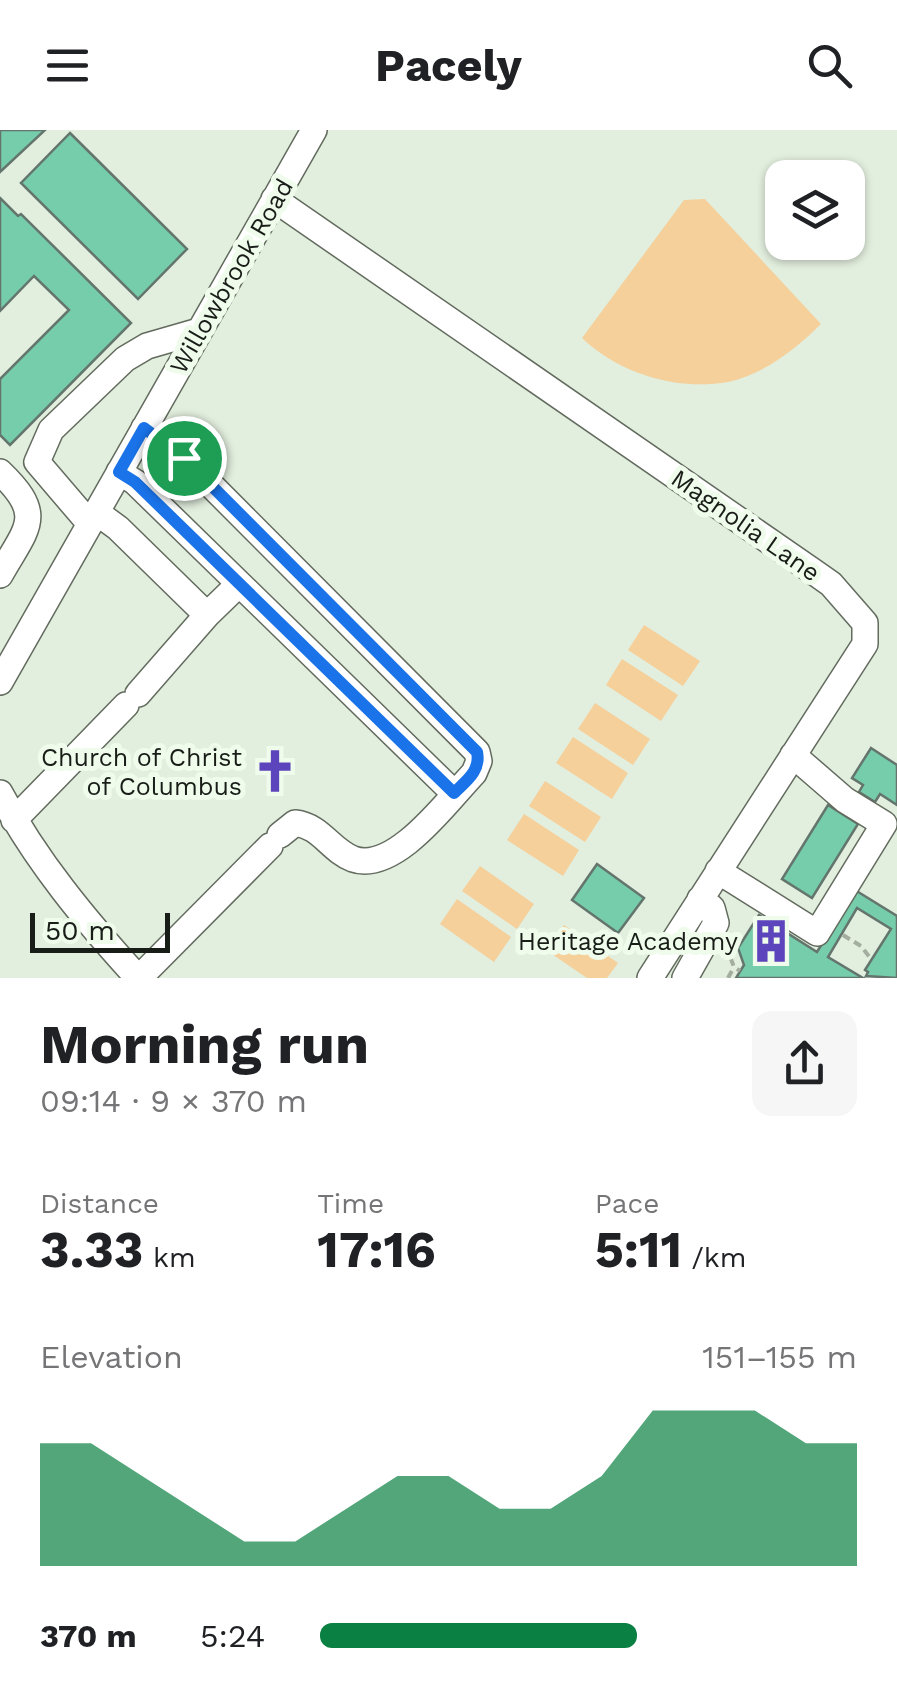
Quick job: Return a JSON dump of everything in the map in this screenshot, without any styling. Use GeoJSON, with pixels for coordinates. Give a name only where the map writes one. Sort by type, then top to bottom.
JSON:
{"type":"FeatureCollection","features":[{"type":"Feature","properties":{"kind":"street","name":"Willowbrook Road"},"geometry":{"type":"LineString","coordinates":[[0,682],[314,130]]}},
{"type":"Feature","properties":{"kind":"street","name":"Magnolia Lane"},"geometry":{"type":"LineString","coordinates":[[274,199],[831,584],[865,623],[865,644],[650,978]]}},
{"type":"Feature","properties":{"kind":"street"},"geometry":{"type":"LineString","coordinates":[[199,332],[147,346],[125,359],[51,430],[37,462],[93,518],[118,528],[207,615]]}},
{"type":"Feature","properties":{"kind":"street"},"geometry":{"type":"LineString","coordinates":[[0,793],[14,820],[85,918],[139,978],[295,823],[310,825],[354,859],[381,861],[402,847],[474,773],[479,761],[477,752],[184,458],[144,428]]}},
{"type":"Feature","properties":{"kind":"street"},"geometry":{"type":"LineString","coordinates":[[0,472],[18,489],[29,508],[29,523],[0,575]]}},
{"type":"Feature","properties":{"kind":"street"},"geometry":{"type":"LineString","coordinates":[[119,472],[135,482],[454,793]]}},
{"type":"Feature","properties":{"kind":"street"},"geometry":{"type":"LineString","coordinates":[[14,820],[239,584]]}},
{"type":"Feature","properties":{"kind":"street"},"geometry":{"type":"LineString","coordinates":[[718,872],[816,932],[824,922],[884,824],[845,800],[793,755]]}},
{"type":"Feature","properties":{"kind":"street"},"geometry":{"type":"LineString","coordinates":[[684,978],[716,923],[712,908],[700,900]]}},
{"type":"Feature","properties":{"kind":"path"},"geometry":{"type":"LineString","coordinates":[[722,932],[734,967],[740,972]]}},
{"type":"Feature","properties":{"kind":"path"},"geometry":{"type":"LineString","coordinates":[[728,978],[734,967]]}},
{"type":"Feature","properties":{"kind":"shaded area"},"geometry":{"type":"Polygon","coordinates":[[[705,199],[821,324],[779,359],[741,378],[709,384],[669,382],[631,370],[582,338],[684,200],[705,199]]]}},
{"type":"Feature","properties":{"kind":"shaded area"},"geometry":{"type":"Polygon","coordinates":[[[644,625],[700,661],[683,686],[628,650],[644,625]]]}},
{"type":"Feature","properties":{"kind":"shaded area"},"geometry":{"type":"Polygon","coordinates":[[[622,659],[678,695],[661,721],[606,685],[622,659]]]}},
{"type":"Feature","properties":{"kind":"shaded area"},"geometry":{"type":"Polygon","coordinates":[[[595,703],[650,739],[633,765],[578,729],[595,703]]]}},
{"type":"Feature","properties":{"kind":"shaded area"},"geometry":{"type":"Polygon","coordinates":[[[573,737],[628,773],[612,799],[556,763],[573,737]]]}},
{"type":"Feature","properties":{"kind":"shaded area"},"geometry":{"type":"Polygon","coordinates":[[[545,781],[601,817],[585,842],[529,806],[545,781]]]}},
{"type":"Feature","properties":{"kind":"shaded area"},"geometry":{"type":"Polygon","coordinates":[[[524,814],[579,850],[563,876],[507,840],[524,814]]]}},
{"type":"Feature","properties":{"kind":"shaded area"},"geometry":{"type":"Polygon","coordinates":[[[480,866],[534,904],[517,929],[462,891],[480,866]]]}},
{"type":"Feature","properties":{"kind":"shaded area"},"geometry":{"type":"Polygon","coordinates":[[[457,899],[511,937],[494,962],[440,924],[457,899]]]}},
{"type":"Feature","properties":{"kind":"shaded area"},"geometry":{"type":"Polygon","coordinates":[[[564,925],[618,963],[607,978],[587,978],[546,950],[564,925]]]}},
{"type":"Feature","properties":{"kind":"building"},"geometry":{"type":"Polygon","coordinates":[[[0,130],[45,130],[0,172],[0,130]]]}},
{"type":"Feature","properties":{"kind":"building"},"geometry":{"type":"Polygon","coordinates":[[[70,133],[187,249],[138,299],[21,183],[70,133]]]}},
{"type":"Feature","properties":{"kind":"building"},"geometry":{"type":"Polygon","coordinates":[[[0,198],[131,323],[10,445],[0,435],[0,379],[69,310],[34,276],[0,311],[0,198]]]}},
{"type":"Feature","properties":{"kind":"building"},"geometry":{"type":"Polygon","coordinates":[[[871,748],[897,765],[897,805],[880,794],[875,802],[859,792],[863,785],[852,778],[871,748]]]}},
{"type":"Feature","properties":{"kind":"building"},"geometry":{"type":"Polygon","coordinates":[[[828,805],[858,824],[812,898],[782,879],[828,805]]]}},
{"type":"Feature","properties":{"kind":"building"},"geometry":{"type":"Polygon","coordinates":[[[597,864],[644,898],[618,933],[572,900],[597,864]]]}},
{"type":"Feature","properties":{"kind":"building","name":"Heritage Academy"},"geometry":{"type":"Polygon","coordinates":[[[855,890],[897,916],[897,978],[866,976],[865,970],[891,929],[857,908],[828,957],[863,978],[736,978],[744,965],[738,948],[759,915],[817,952],[855,890]]]}},
{"type":"Feature","properties":{"kind":"place","name":"Church of Christ of Columbus"},"geometry":{"type":"Point","coordinates":[275,771]}},
{"type":"Feature","properties":{"kind":"place","name":"Heritage Academy"},"geometry":{"type":"Point","coordinates":[771,941]}},
{"type":"Feature","properties":{"kind":"route"},"geometry":{"type":"LineString","coordinates":[[144,428],[184,458],[477,752],[479,761],[474,773],[454,793],[135,482],[119,472],[144,428]]}}]}
